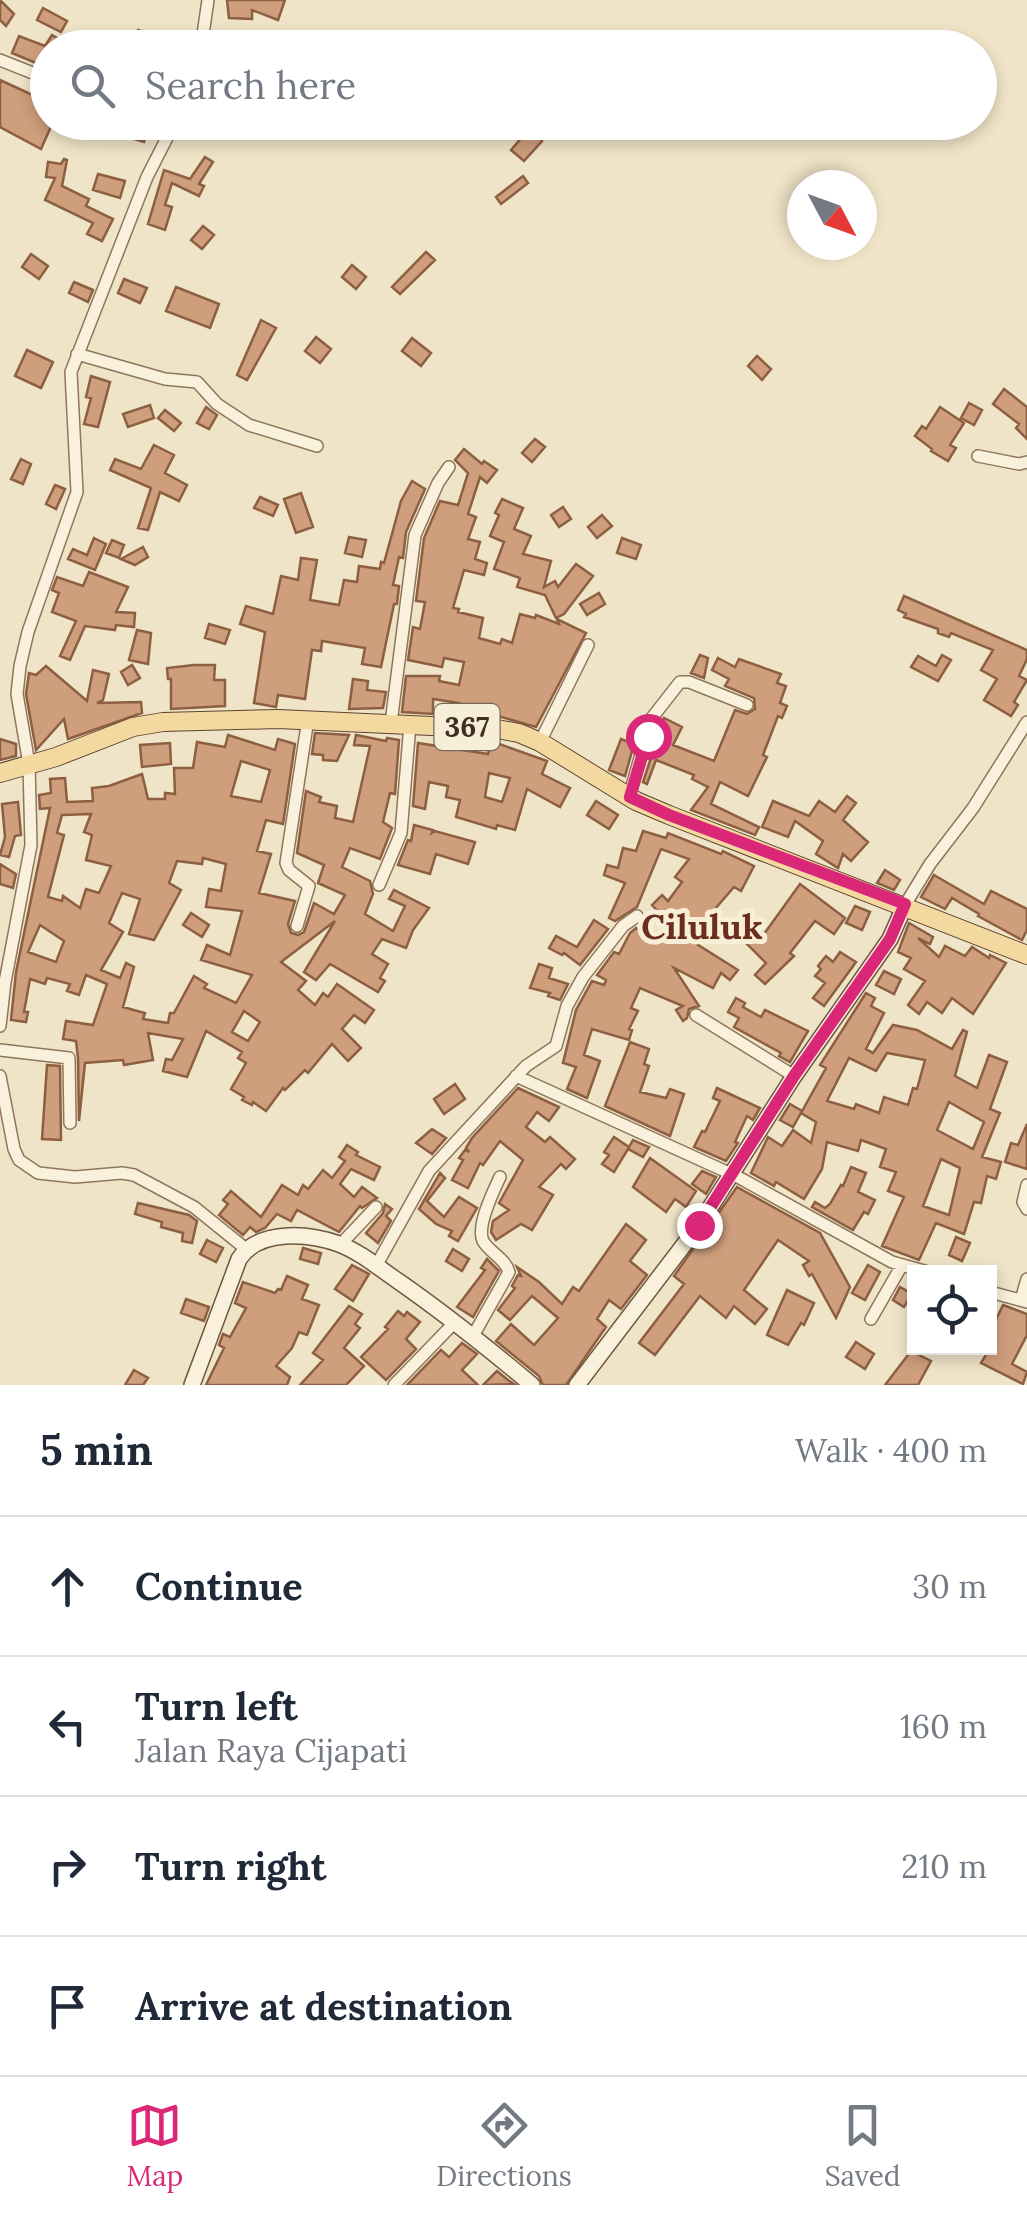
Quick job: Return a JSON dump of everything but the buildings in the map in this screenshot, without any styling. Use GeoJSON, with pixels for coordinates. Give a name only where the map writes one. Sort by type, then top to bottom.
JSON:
{"type":"FeatureCollection","features":[{"type":"Feature","properties":{"kind":"main road","name":"367"},"geometry":{"type":"LineString","coordinates":[[0,773],[147,724],[247,718],[497,728],[519,732],[540,742],[630,797],[669,815],[905,904],[1027,955]]}},
{"type":"Feature","properties":{"kind":"street"},"geometry":{"type":"LineString","coordinates":[[204,30],[208,0]]}},
{"type":"Feature","properties":{"kind":"street"},"geometry":{"type":"LineString","coordinates":[[0,60],[30,72]]}},
{"type":"Feature","properties":{"kind":"street"},"geometry":{"type":"LineString","coordinates":[[0,1026],[2,985],[31,845],[30,764],[17,694],[20,666],[76,492],[77,444],[71,390],[77,354],[147,177],[166,140]]}},
{"type":"Feature","properties":{"kind":"street"},"geometry":{"type":"LineString","coordinates":[[77,354],[165,379],[197,382],[217,404],[249,425],[318,446]]}},
{"type":"Feature","properties":{"kind":"street"},"geometry":{"type":"LineString","coordinates":[[978,456],[1018,464],[1027,462]]}},
{"type":"Feature","properties":{"kind":"street"},"geometry":{"type":"LineString","coordinates":[[380,885],[400,833],[401,724],[415,535],[449,467]]}},
{"type":"Feature","properties":{"kind":"street"},"geometry":{"type":"LineString","coordinates":[[540,742],[588,645]]}},
{"type":"Feature","properties":{"kind":"street"},"geometry":{"type":"LineString","coordinates":[[630,797],[650,722],[680,682],[747,706]]}},
{"type":"Feature","properties":{"kind":"street"},"geometry":{"type":"LineString","coordinates":[[297,926],[309,886],[286,863],[308,719]]}},
{"type":"Feature","properties":{"kind":"street"},"geometry":{"type":"LineString","coordinates":[[577,1385],[682,1248],[794,1076],[890,939],[905,904],[930,864],[973,808],[1027,722]]}},
{"type":"Feature","properties":{"kind":"street"},"geometry":{"type":"LineString","coordinates":[[376,1266],[424,1177],[516,1076],[556,1046],[569,1002],[583,977],[623,926],[637,916]]}},
{"type":"Feature","properties":{"kind":"street"},"geometry":{"type":"LineString","coordinates":[[696,1015],[794,1076]]}},
{"type":"Feature","properties":{"kind":"street"},"geometry":{"type":"LineString","coordinates":[[0,1050],[70,1058],[70,1122]]}},
{"type":"Feature","properties":{"kind":"street"},"geometry":{"type":"LineString","coordinates":[[0,1076],[14,1149],[19,1160],[31,1170],[76,1177],[129,1173],[194,1206],[246,1249]]}},
{"type":"Feature","properties":{"kind":"street"},"geometry":{"type":"LineString","coordinates":[[516,1076],[648,1134],[907,1267]]}},
{"type":"Feature","properties":{"kind":"street"},"geometry":{"type":"LineString","coordinates":[[474,1336],[509,1272],[484,1242],[482,1233],[488,1203],[500,1177]]}},
{"type":"Feature","properties":{"kind":"street"},"geometry":{"type":"LineString","coordinates":[[1027,1185],[1023,1202],[1027,1208]]}},
{"type":"Feature","properties":{"kind":"street"},"geometry":{"type":"LineString","coordinates":[[340,1245],[376,1207]]}},
{"type":"Feature","properties":{"kind":"street"},"geometry":{"type":"LineString","coordinates":[[192,1385],[246,1249],[280,1237],[340,1245],[376,1266],[456,1322],[532,1385]]}},
{"type":"Feature","properties":{"kind":"street"},"geometry":{"type":"LineString","coordinates":[[871,1319],[902,1266]]}},
{"type":"Feature","properties":{"kind":"street"},"geometry":{"type":"LineString","coordinates":[[997,1294],[1024,1301],[1027,1279]]}},
{"type":"Feature","properties":{"kind":"street"},"geometry":{"type":"LineString","coordinates":[[394,1385],[456,1322]]}},
{"type":"Feature","properties":{"kind":"district","name":"Ciluluk"},"geometry":{"type":"Point","coordinates":[702,926]}},
{"type":"Feature","properties":{"kind":"route"},"geometry":{"type":"LineString","coordinates":[[648,736],[630,797],[905,904],[890,939],[794,1076],[699,1225]]}}]}
